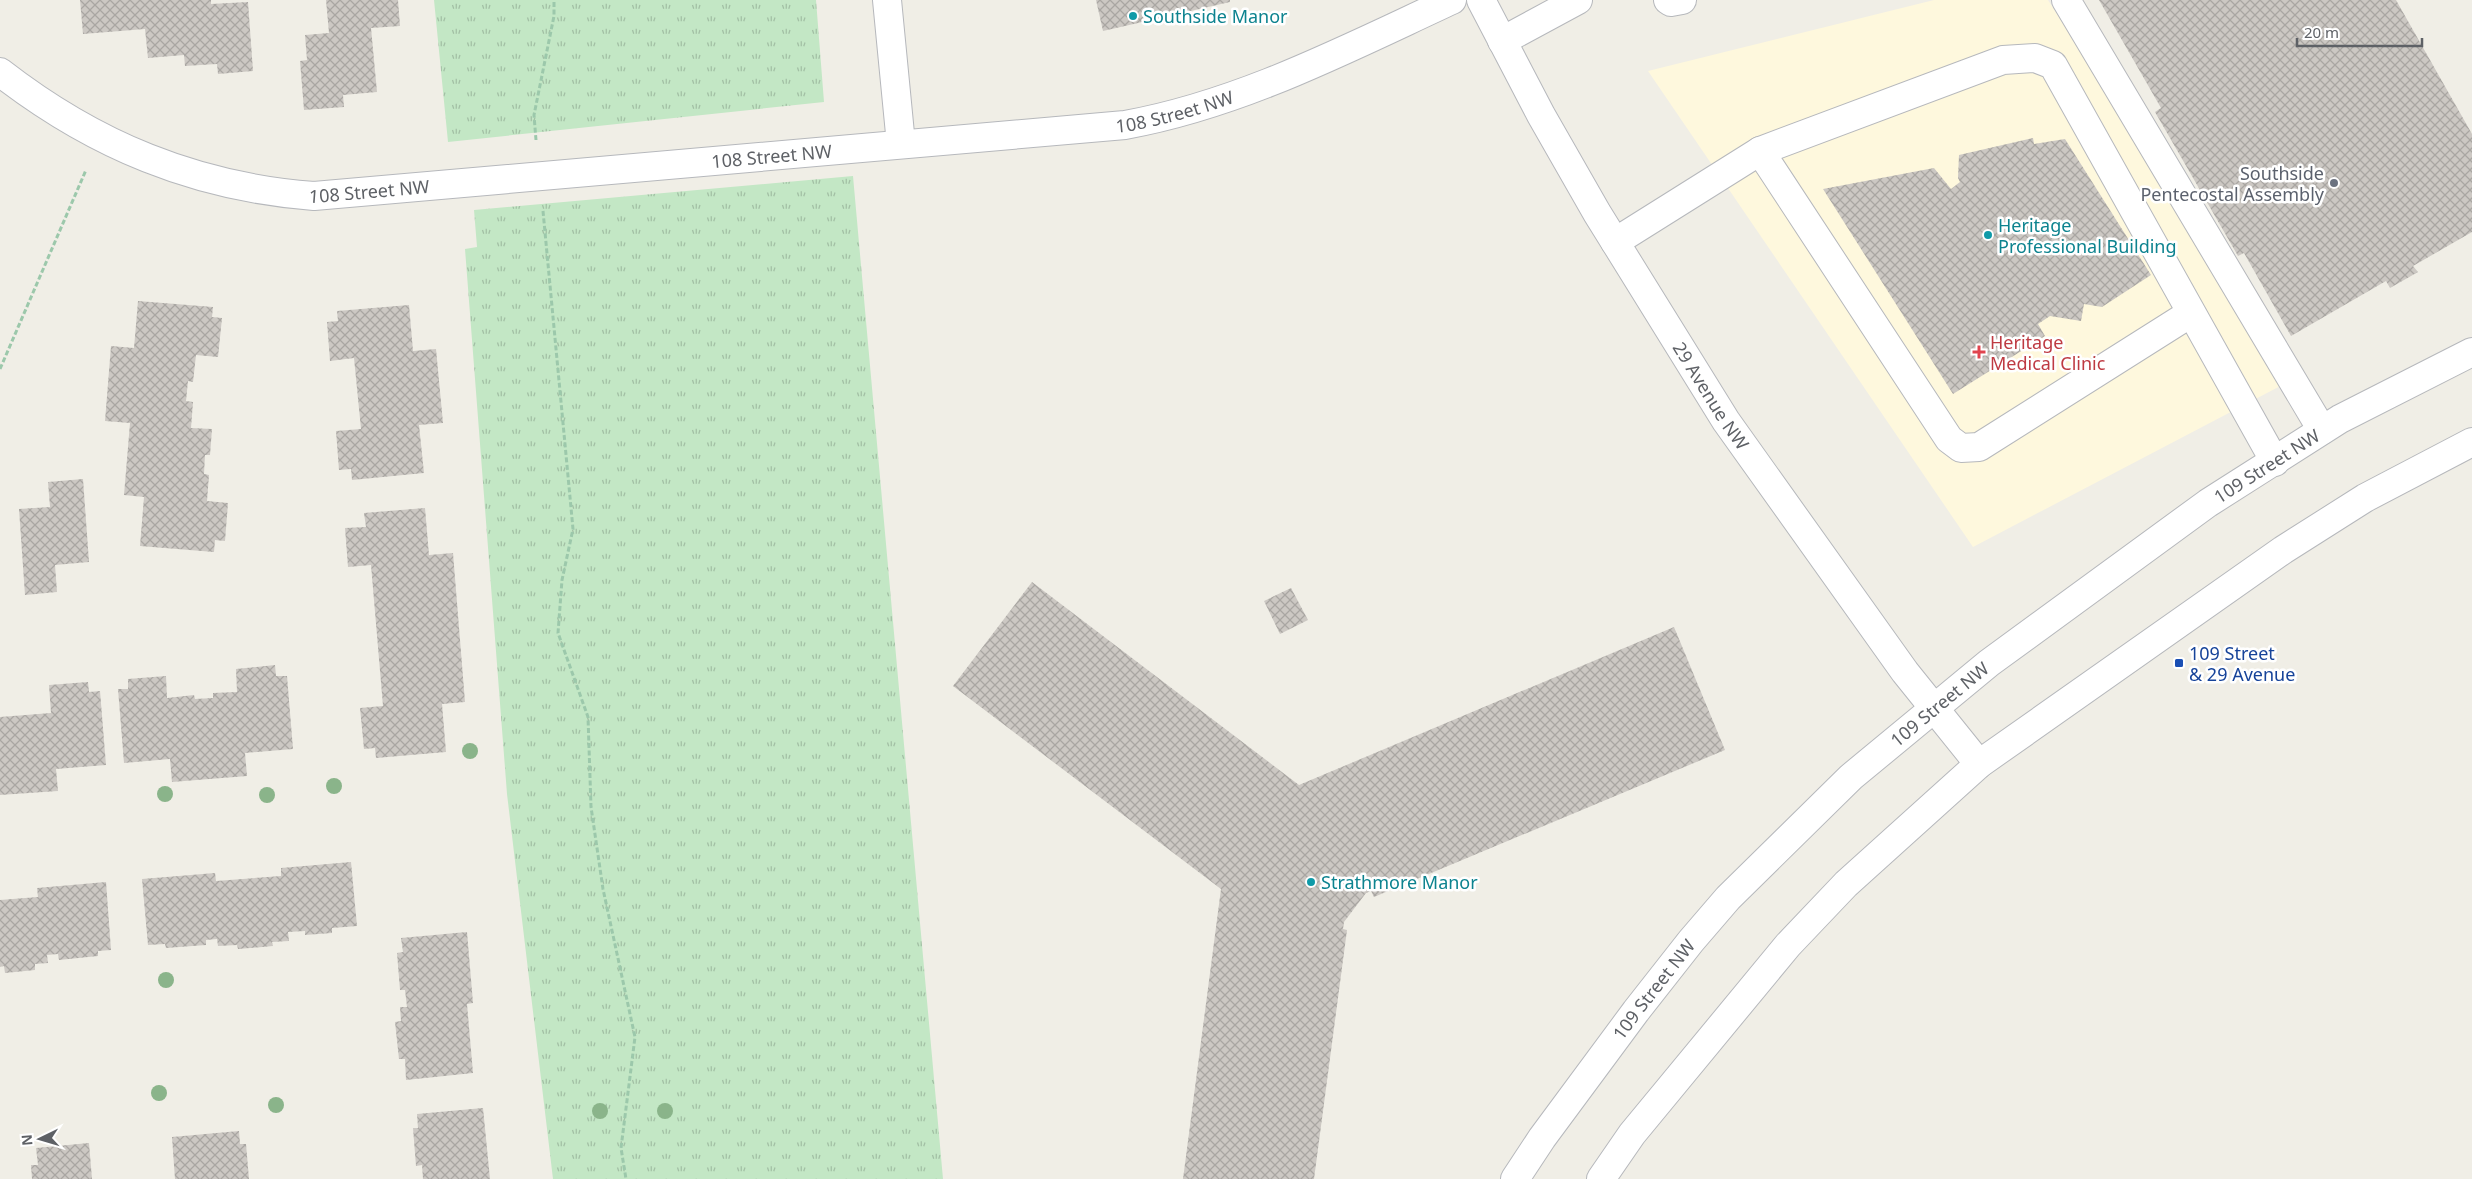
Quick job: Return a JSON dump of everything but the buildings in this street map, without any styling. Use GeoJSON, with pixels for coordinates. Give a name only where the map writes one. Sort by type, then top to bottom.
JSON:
{"type":"FeatureCollection","features":[{"type":"Feature","properties":{"kind":"street"},"geometry":{"type":"LineString","coordinates":[[886,0],[900,144]]}},
{"type":"Feature","properties":{"kind":"street","name":"108 Street NW"},"geometry":{"type":"LineString","coordinates":[[0,72],[90,132],[148,158],[201,178],[273,193],[314,196],[1125,125],[1165,118],[1242,94],[1285,77],[1452,0]]}},
{"type":"Feature","properties":{"kind":"street","name":"29 Avenue NW"},"geometry":{"type":"LineString","coordinates":[[1481,0],[1541,115],[1615,242],[1726,421],[1932,708],[1979,764]]}},
{"type":"Feature","properties":{"kind":"street"},"geometry":{"type":"LineString","coordinates":[[1502,41],[1578,0]]}},
{"type":"Feature","properties":{"kind":"street"},"geometry":{"type":"LineString","coordinates":[[1668,0],[1671,2],[1682,0]]}},
{"type":"Feature","properties":{"kind":"street"},"geometry":{"type":"LineString","coordinates":[[2066,0],[2322,430]]}},
{"type":"Feature","properties":{"kind":"street"},"geometry":{"type":"LineString","coordinates":[[1615,242],[1760,151],[2003,60],[2035,58],[2053,65],[2275,462]]}},
{"type":"Feature","properties":{"kind":"street"},"geometry":{"type":"LineString","coordinates":[[1760,151],[1949,439],[1961,448],[1979,447],[2191,313]]}},
{"type":"Feature","properties":{"kind":"street","name":"109 Street NW"},"geometry":{"type":"LineString","coordinates":[[1515,1179],[1542,1138],[1636,1012],[1728,898],[1851,776],[1932,708],[2106,575],[2208,503],[2275,462],[2322,430],[2400,387],[2472,352]]}},
{"type":"Feature","properties":{"kind":"street"},"geometry":{"type":"LineString","coordinates":[[1601,1179],[1632,1134],[1788,945],[1846,884],[1979,764],[2283,550],[2365,498],[2472,442]]}},
{"type":"Feature","properties":{"kind":"path"},"geometry":{"type":"LineString","coordinates":[[536,136],[534,115],[554,16],[554,0]]}},
{"type":"Feature","properties":{"kind":"path"},"geometry":{"type":"LineString","coordinates":[[0,368],[90,132]]}},
{"type":"Feature","properties":{"kind":"path"},"geometry":{"type":"LineString","coordinates":[[544,219],[573,529],[562,580],[558,633],[588,717],[592,807],[603,889],[634,1037],[621,1148],[626,1179]]}},
{"type":"Feature","properties":{"kind":"shaded area"},"geometry":{"type":"Polygon","coordinates":[[[1934,0],[2048,0],[2290,381],[1973,547],[1648,71],[1934,0]]]}},
{"type":"Feature","properties":{"kind":"green space"},"geometry":{"type":"Polygon","coordinates":[[[434,0],[816,0],[824,102],[448,142],[434,0]]]}},
{"type":"Feature","properties":{"kind":"green space"},"geometry":{"type":"Polygon","coordinates":[[[853,176],[943,1179],[553,1179],[507,794],[465,249],[477,247],[474,210],[853,176]]]}},
{"type":"Feature","properties":{"kind":"place","name":"Southside Manor"},"geometry":{"type":"Point","coordinates":[1133,16]}},
{"type":"Feature","properties":{"kind":"place","name":"Southside Pentecostal Assembly"},"geometry":{"type":"Point","coordinates":[2334,183]}},
{"type":"Feature","properties":{"kind":"place","name":"Heritage Professional Building"},"geometry":{"type":"Point","coordinates":[1988,235]}},
{"type":"Feature","properties":{"kind":"place","name":"Heritage Medical Clinic"},"geometry":{"type":"Point","coordinates":[1979,352]}},
{"type":"Feature","properties":{"kind":"place","name":"109 Street & 29 Avenue"},"geometry":{"type":"Point","coordinates":[2179,663]}},
{"type":"Feature","properties":{"kind":"place","name":"Strathmore Manor"},"geometry":{"type":"Point","coordinates":[1311,882]}}]}
